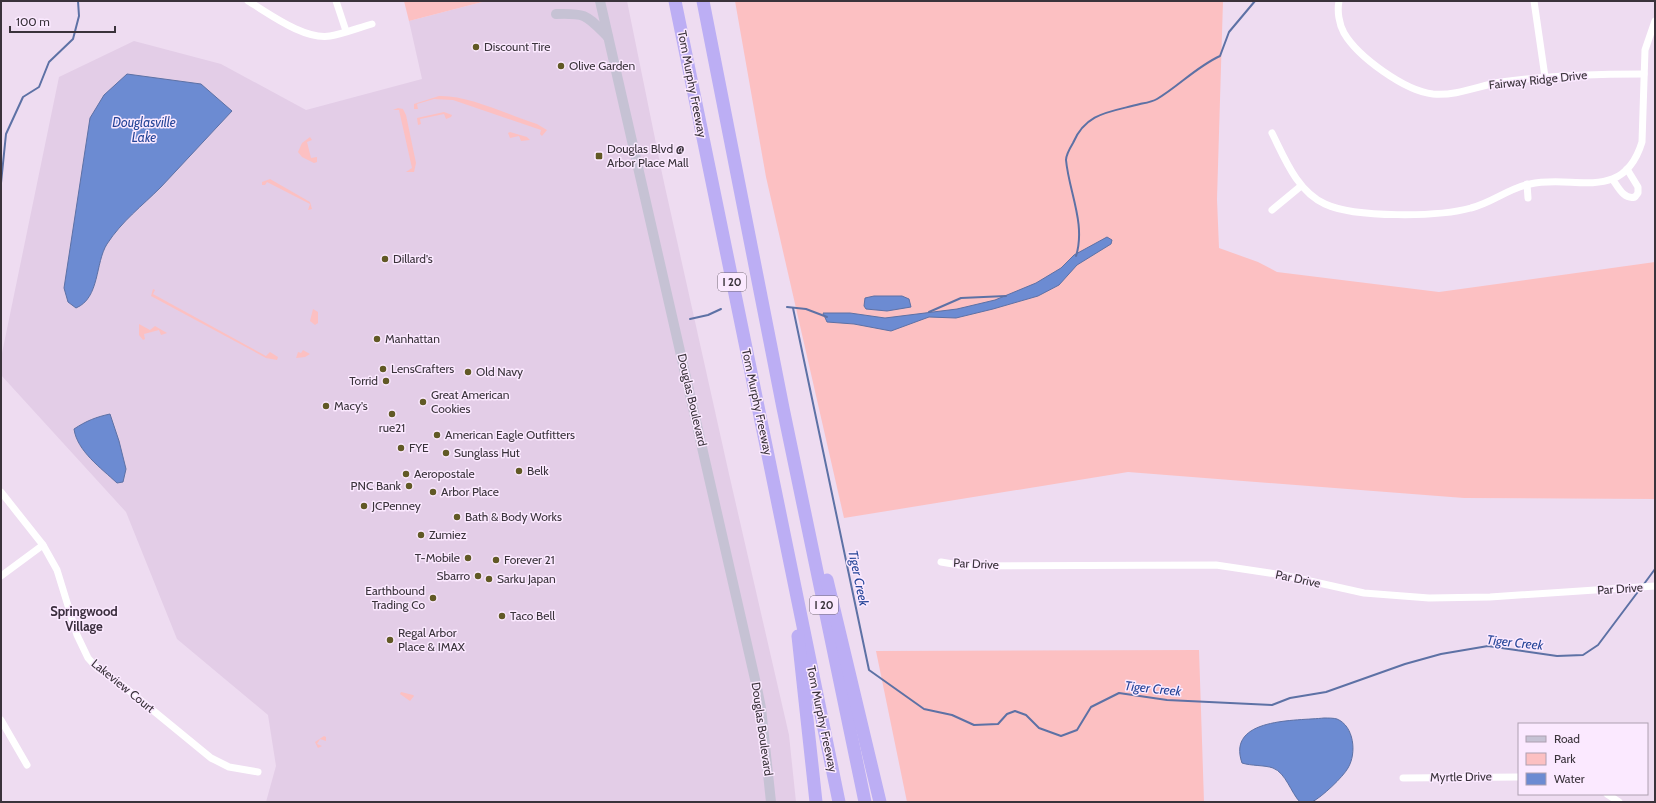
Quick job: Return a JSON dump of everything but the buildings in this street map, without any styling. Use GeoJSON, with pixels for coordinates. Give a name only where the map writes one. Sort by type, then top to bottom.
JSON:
{"type":"FeatureCollection","features":[{"type":"Feature","properties":{"kind":"highway","name":"Tom Murphy Freeway"},"geometry":{"type":"LineString","coordinates":[[675,1],[839,802]]}},
{"type":"Feature","properties":{"kind":"highway","name":"Tom Murphy Freeway"},"geometry":{"type":"LineString","coordinates":[[703,1],[783,408],[864,802]]}},
{"type":"Feature","properties":{"kind":"highway"},"geometry":{"type":"LineString","coordinates":[[783,408],[846,657],[880,802]]}},
{"type":"Feature","properties":{"kind":"highway"},"geometry":{"type":"LineString","coordinates":[[790,563],[816,802]]}},
{"type":"Feature","properties":{"kind":"main road","name":"Douglas Boulevard"},"geometry":{"type":"LineString","coordinates":[[600,1],[757,688],[763,724],[771,802]]}},
{"type":"Feature","properties":{"kind":"main road"},"geometry":{"type":"LineString","coordinates":[[556,14],[578,13],[590,18],[608,37]]}},
{"type":"Feature","properties":{"kind":"street"},"geometry":{"type":"LineString","coordinates":[[248,1],[293,27],[312,36],[329,36],[372,24]]}},
{"type":"Feature","properties":{"kind":"street"},"geometry":{"type":"LineString","coordinates":[[336,1],[346,31]]}},
{"type":"Feature","properties":{"kind":"street","name":"Fairway Ridge Drive"},"geometry":{"type":"LineString","coordinates":[[1339,1],[1338,11],[1340,24],[1349,41],[1394,79],[1410,88],[1427,93],[1450,94],[1502,82],[1544,77],[1587,74],[1644,74]]}},
{"type":"Feature","properties":{"kind":"street"},"geometry":{"type":"LineString","coordinates":[[1534,1],[1537,12],[1544,77]]}},
{"type":"Feature","properties":{"kind":"street"},"geometry":{"type":"LineString","coordinates":[[1272,133],[1301,186],[1323,204],[1343,211],[1418,214],[1451,212],[1472,208],[1527,184],[1544,182],[1583,184],[1613,180],[1627,169],[1638,154],[1642,142],[1645,50],[1655,21]]}},
{"type":"Feature","properties":{"kind":"street"},"geometry":{"type":"LineString","coordinates":[[1613,180],[1625,196],[1628,198],[1634,197],[1638,193],[1638,187],[1627,169]]}},
{"type":"Feature","properties":{"kind":"street"},"geometry":{"type":"LineString","coordinates":[[1527,184],[1528,198]]}},
{"type":"Feature","properties":{"kind":"street"},"geometry":{"type":"LineString","coordinates":[[1272,210],[1301,186]]}},
{"type":"Feature","properties":{"kind":"street","name":"Lakeview Court"},"geometry":{"type":"LineString","coordinates":[[1,492],[43,545],[57,570],[77,635],[88,658],[96,668],[122,685],[210,758],[229,767],[258,772]]}},
{"type":"Feature","properties":{"kind":"street"},"geometry":{"type":"LineString","coordinates":[[1,576],[43,545]]}},
{"type":"Feature","properties":{"kind":"street","name":"Par Drive"},"geometry":{"type":"LineString","coordinates":[[941,562],[965,566],[1216,565],[1283,575],[1364,593],[1429,598],[1537,594],[1655,586]]}},
{"type":"Feature","properties":{"kind":"street"},"geometry":{"type":"LineString","coordinates":[[1,720],[27,765]]}},
{"type":"Feature","properties":{"kind":"street","name":"Myrtle Drive"},"geometry":{"type":"LineString","coordinates":[[1403,778],[1518,777]]}},
{"type":"Feature","properties":{"kind":"street"},"geometry":{"type":"LineString","coordinates":[[1608,795],[1619,802]]}},
{"type":"Feature","properties":{"kind":"shaded area","name":"Arbor Place"},"geometry":{"type":"Polygon","coordinates":[[[486,1],[627,1],[663,178],[789,735],[796,802],[266,802],[276,766],[268,715],[177,639],[126,512],[1,375],[1,358],[59,77],[134,41],[221,64],[306,110],[422,79],[409,21],[486,1]]]}},
{"type":"Feature","properties":{"kind":"green space"},"geometry":{"type":"Polygon","coordinates":[[[404,1],[486,1],[409,21],[404,1]]]}},
{"type":"Feature","properties":{"kind":"green space"},"geometry":{"type":"Polygon","coordinates":[[[735,1],[1223,1],[1217,199],[1219,248],[1258,262],[1277,272],[1439,292],[1655,262],[1655,499],[1464,498],[1128,472],[844,518],[766,177],[735,1]]]}},
{"type":"Feature","properties":{"kind":"green space"},"geometry":{"type":"Polygon","coordinates":[[[439,96],[463,99],[488,106],[537,124],[547,130],[542,136],[540,134],[541,130],[453,100],[434,99],[417,104],[418,109],[414,109],[414,104],[439,96]]]}},
{"type":"Feature","properties":{"kind":"green space"},"geometry":{"type":"Polygon","coordinates":[[[398,108],[403,109],[406,115],[416,163],[414,172],[406,172],[412,168],[399,110],[393,110],[398,108]]]}},
{"type":"Feature","properties":{"kind":"green space"},"geometry":{"type":"Polygon","coordinates":[[[444,112],[452,115],[451,117],[446,119],[444,114],[420,119],[421,124],[418,125],[417,118],[444,112]]]}},
{"type":"Feature","properties":{"kind":"green space"},"geometry":{"type":"Polygon","coordinates":[[[510,132],[527,137],[530,140],[521,141],[519,136],[510,138],[508,133],[510,132]]]}},
{"type":"Feature","properties":{"kind":"green space"},"geometry":{"type":"Polygon","coordinates":[[[310,137],[312,140],[307,142],[311,158],[317,157],[317,162],[314,163],[302,157],[298,152],[302,143],[310,137]]]}},
{"type":"Feature","properties":{"kind":"green space"},"geometry":{"type":"Polygon","coordinates":[[[270,179],[310,202],[312,209],[308,210],[310,204],[267,182],[265,185],[262,185],[262,182],[270,179]]]}},
{"type":"Feature","properties":{"kind":"green space"},"geometry":{"type":"Polygon","coordinates":[[[153,289],[155,290],[153,294],[266,356],[270,352],[278,357],[277,360],[266,358],[151,296],[153,289]]]}},
{"type":"Feature","properties":{"kind":"green space"},"geometry":{"type":"Polygon","coordinates":[[[313,309],[318,312],[318,323],[315,325],[310,321],[313,309]]]}},
{"type":"Feature","properties":{"kind":"green space"},"geometry":{"type":"Polygon","coordinates":[[[139,324],[150,330],[155,326],[167,333],[161,335],[159,330],[144,334],[145,339],[143,340],[139,335],[139,324]]]}},
{"type":"Feature","properties":{"kind":"green space"},"geometry":{"type":"Polygon","coordinates":[[[303,350],[310,354],[305,357],[296,358],[298,352],[301,353],[303,350]]]}},
{"type":"Feature","properties":{"kind":"green space"},"geometry":{"type":"Polygon","coordinates":[[[1199,650],[1204,802],[907,802],[876,651],[1199,650]]]}},
{"type":"Feature","properties":{"kind":"green space"},"geometry":{"type":"Polygon","coordinates":[[[401,692],[414,696],[410,701],[400,694],[401,692]]]}},
{"type":"Feature","properties":{"kind":"green space"},"geometry":{"type":"Polygon","coordinates":[[[324,736],[326,737],[326,741],[320,739],[317,744],[322,746],[318,748],[315,742],[324,736]]]}},
{"type":"Feature","properties":{"kind":"water","name":"Douglasville Lake"},"geometry":{"type":"Polygon","coordinates":[[[127,74],[201,84],[232,111],[113,236],[103,252],[96,279],[89,296],[84,303],[76,308],[68,302],[64,288],[90,118],[104,95],[127,74]]]}},
{"type":"Feature","properties":{"kind":"water"},"geometry":{"type":"Polygon","coordinates":[[[1107,237],[1112,240],[1111,244],[1077,265],[1059,285],[1038,296],[993,309],[956,318],[929,317],[891,331],[854,324],[827,322],[823,313],[850,313],[885,318],[957,309],[995,300],[1036,283],[1061,268],[1074,255],[1107,237]]]}},
{"type":"Feature","properties":{"kind":"water"},"geometry":{"type":"Polygon","coordinates":[[[874,296],[902,296],[909,299],[911,307],[887,311],[866,309],[864,306],[865,298],[874,296]]]}},
{"type":"Feature","properties":{"kind":"water"},"geometry":{"type":"Polygon","coordinates":[[[110,414],[126,469],[123,482],[117,483],[85,452],[76,437],[74,429],[100,416],[110,414]]]}},
{"type":"Feature","properties":{"kind":"water"},"geometry":{"type":"Polygon","coordinates":[[[1324,718],[1337,719],[1343,722],[1347,728],[1352,740],[1353,748],[1351,762],[1342,776],[1312,802],[1300,802],[1285,779],[1273,768],[1242,763],[1240,748],[1244,737],[1254,729],[1267,724],[1282,721],[1324,718]]]}},
{"type":"Feature","properties":{"kind":"waterway"},"geometry":{"type":"LineString","coordinates":[[1,183],[6,134],[23,97],[39,87],[49,62],[73,39],[79,16],[78,1]]}},
{"type":"Feature","properties":{"kind":"waterway"},"geometry":{"type":"LineString","coordinates":[[1076,256],[1079,244],[1078,220],[1066,160],[1068,152],[1078,133],[1092,119],[1100,115],[1151,102],[1157,99],[1211,60],[1220,56],[1229,32],[1255,1]]}},
{"type":"Feature","properties":{"kind":"waterway"},"geometry":{"type":"LineString","coordinates":[[929,312],[961,298],[1006,296]]}},
{"type":"Feature","properties":{"kind":"waterway"},"geometry":{"type":"LineString","coordinates":[[787,307],[806,309],[827,317]]}},
{"type":"Feature","properties":{"kind":"waterway","name":"Tiger Creek"},"geometry":{"type":"LineString","coordinates":[[793,308],[869,670],[924,709],[952,715],[974,725],[998,724],[1007,714],[1015,711],[1026,715],[1039,728],[1061,736],[1077,730],[1091,707],[1119,693],[1167,700],[1272,705],[1290,698],[1326,692],[1405,664],[1441,654],[1488,646],[1557,656],[1583,655],[1598,645],[1640,589]]}},
{"type":"Feature","properties":{"kind":"waterway"},"geometry":{"type":"LineString","coordinates":[[690,319],[708,315],[721,309]]}},
{"type":"Feature","properties":{"kind":"waterway","name":"Tiger Creek"},"geometry":{"type":"LineString","coordinates":[[1644,584],[1655,569]]}},
{"type":"Feature","properties":{"kind":"place","name":"Discount Tire"},"geometry":{"type":"Point","coordinates":[476,47]}},
{"type":"Feature","properties":{"kind":"place","name":"Olive Garden"},"geometry":{"type":"Point","coordinates":[561,66]}},
{"type":"Feature","properties":{"kind":"place","name":"Douglas Blvd @ Arbor Place Mall"},"geometry":{"type":"Point","coordinates":[599,156]}},
{"type":"Feature","properties":{"kind":"place","name":"Dillard's"},"geometry":{"type":"Point","coordinates":[385,259]}},
{"type":"Feature","properties":{"kind":"place","name":"Manhattan"},"geometry":{"type":"Point","coordinates":[377,339]}},
{"type":"Feature","properties":{"kind":"place","name":"LensCrafters"},"geometry":{"type":"Point","coordinates":[383,369]}},
{"type":"Feature","properties":{"kind":"place","name":"Old Navy"},"geometry":{"type":"Point","coordinates":[468,372]}},
{"type":"Feature","properties":{"kind":"place","name":"Torrid"},"geometry":{"type":"Point","coordinates":[386,381]}},
{"type":"Feature","properties":{"kind":"place","name":"Great American Cookies"},"geometry":{"type":"Point","coordinates":[423,402]}},
{"type":"Feature","properties":{"kind":"place","name":"Macy's"},"geometry":{"type":"Point","coordinates":[326,406]}},
{"type":"Feature","properties":{"kind":"place","name":"rue21"},"geometry":{"type":"Point","coordinates":[392,414]}},
{"type":"Feature","properties":{"kind":"place","name":"American Eagle Outfitters"},"geometry":{"type":"Point","coordinates":[437,435]}},
{"type":"Feature","properties":{"kind":"place","name":"FYE"},"geometry":{"type":"Point","coordinates":[401,448]}},
{"type":"Feature","properties":{"kind":"place","name":"Sunglass Hut"},"geometry":{"type":"Point","coordinates":[446,453]}},
{"type":"Feature","properties":{"kind":"place","name":"Belk"},"geometry":{"type":"Point","coordinates":[519,471]}},
{"type":"Feature","properties":{"kind":"place","name":"Aeropostale"},"geometry":{"type":"Point","coordinates":[406,474]}},
{"type":"Feature","properties":{"kind":"place","name":"PNC Bank"},"geometry":{"type":"Point","coordinates":[409,486]}},
{"type":"Feature","properties":{"kind":"place","name":"Arbor Place"},"geometry":{"type":"Point","coordinates":[433,492]}},
{"type":"Feature","properties":{"kind":"place","name":"JCPenney"},"geometry":{"type":"Point","coordinates":[364,506]}},
{"type":"Feature","properties":{"kind":"place","name":"Bath & Body Works"},"geometry":{"type":"Point","coordinates":[457,517]}},
{"type":"Feature","properties":{"kind":"place","name":"Zumiez"},"geometry":{"type":"Point","coordinates":[421,535]}},
{"type":"Feature","properties":{"kind":"place","name":"T-Mobile"},"geometry":{"type":"Point","coordinates":[468,558]}},
{"type":"Feature","properties":{"kind":"place","name":"Forever 21"},"geometry":{"type":"Point","coordinates":[496,560]}},
{"type":"Feature","properties":{"kind":"place","name":"Sbarro"},"geometry":{"type":"Point","coordinates":[478,576]}},
{"type":"Feature","properties":{"kind":"place","name":"Sarku Japan"},"geometry":{"type":"Point","coordinates":[489,579]}},
{"type":"Feature","properties":{"kind":"place","name":"Earthbound Trading Co"},"geometry":{"type":"Point","coordinates":[433,598]}},
{"type":"Feature","properties":{"kind":"place","name":"Taco Bell"},"geometry":{"type":"Point","coordinates":[502,616]}},
{"type":"Feature","properties":{"kind":"place","name":"Regal Arbor Place & IMAX"},"geometry":{"type":"Point","coordinates":[390,640]}},
{"type":"Feature","properties":{"kind":"district","name":"Springwood Village"},"geometry":{"type":"Point","coordinates":[84,618]}}]}
